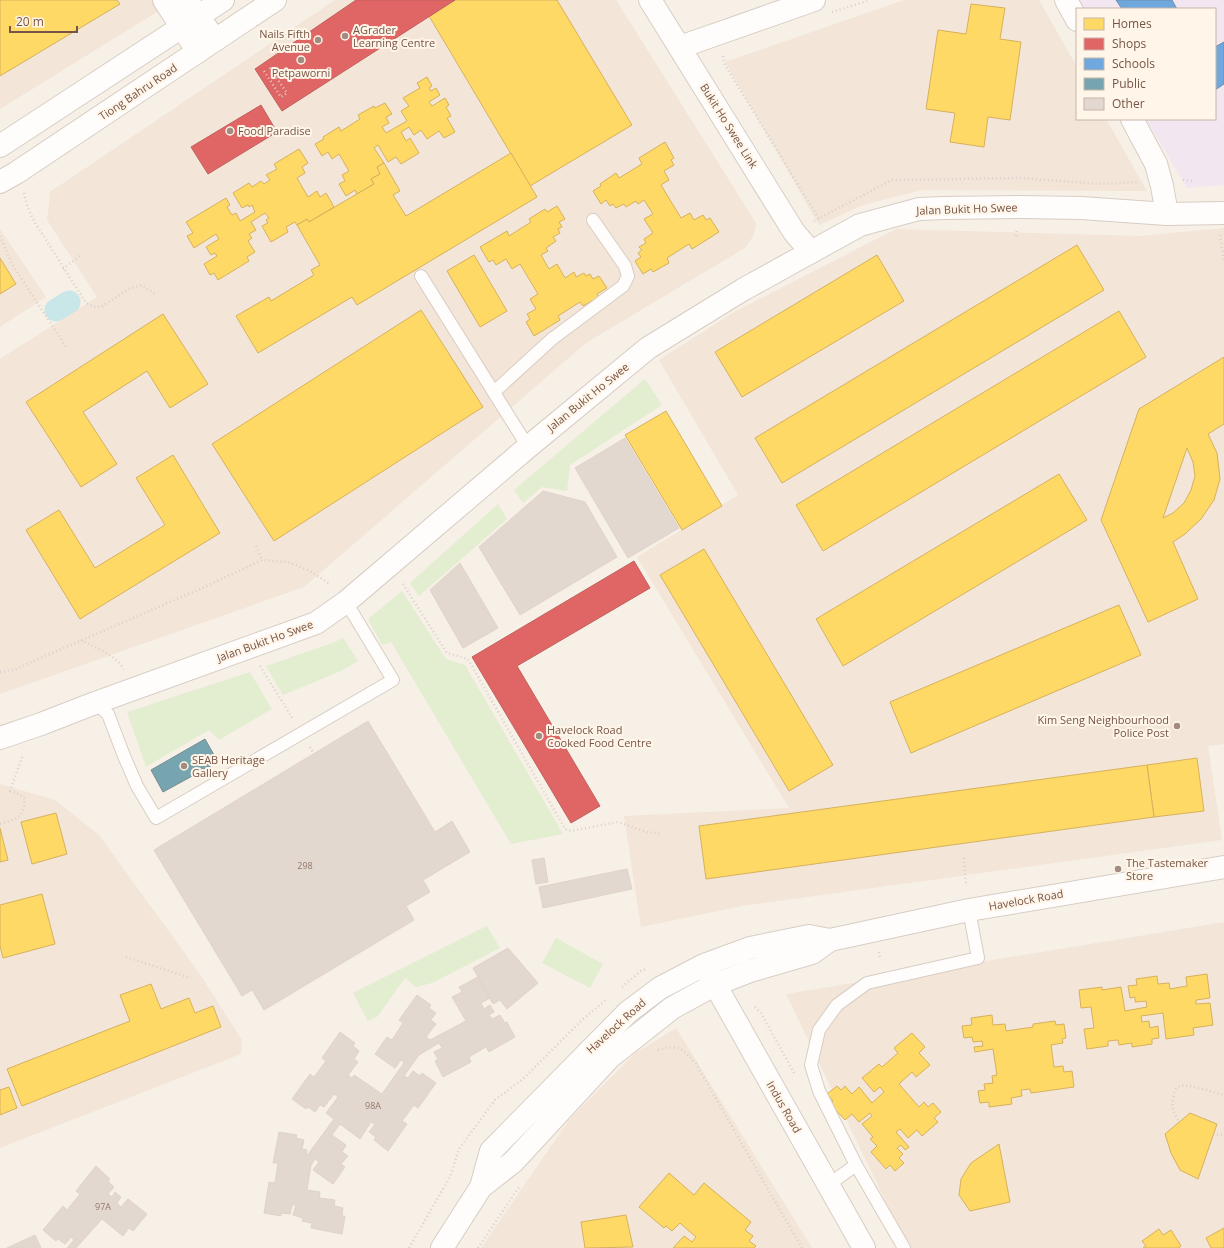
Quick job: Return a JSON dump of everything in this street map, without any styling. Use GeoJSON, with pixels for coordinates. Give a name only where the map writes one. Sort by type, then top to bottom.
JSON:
{"type":"FeatureCollection","features":[{"type":"Feature","properties":{"kind":"street"},"geometry":{"type":"LineString","coordinates":[[164,0],[189,15],[206,46]]}},
{"type":"Feature","properties":{"kind":"street"},"geometry":{"type":"LineString","coordinates":[[0,146],[189,15],[223,0]]}},
{"type":"Feature","properties":{"kind":"street","name":"Tiong Bahru Road"},"geometry":{"type":"LineString","coordinates":[[0,182],[16,173],[274,0]]}},
{"type":"Feature","properties":{"kind":"street","name":"Bukit Ho Swee Link"},"geometry":{"type":"LineString","coordinates":[[650,0],[794,232],[810,252]]}},
{"type":"Feature","properties":{"kind":"street"},"geometry":{"type":"LineString","coordinates":[[1066,0],[1076,18]]}},
{"type":"Feature","properties":{"kind":"street"},"geometry":{"type":"LineString","coordinates":[[680,47],[822,6]]}},
{"type":"Feature","properties":{"kind":"street"},"geometry":{"type":"LineString","coordinates":[[1133,120],[1156,164],[1167,214]]}},
{"type":"Feature","properties":{"kind":"street","name":"Jalan Bukit Ho Swee"},"geometry":{"type":"LineString","coordinates":[[0,738],[316,623],[346,602],[528,446],[648,348],[744,289],[860,225],[919,209],[1022,207],[1081,208],[1167,214],[1221,213]]}},
{"type":"Feature","properties":{"kind":"street","name":"Havelock Road"},"geometry":{"type":"LineString","coordinates":[[442,1248],[481,1187],[491,1151],[628,1012],[660,988],[704,965],[750,948],[809,936],[830,940],[969,910],[1224,868]]}},
{"type":"Feature","properties":{"kind":"street","name":"Havelock Road"},"geometry":{"type":"LineString","coordinates":[[481,1187],[513,1162],[610,1057],[672,1008],[714,985],[750,971],[812,953],[830,940]]}},
{"type":"Feature","properties":{"kind":"street","name":"Indus Road"},"geometry":{"type":"LineString","coordinates":[[704,965],[864,1248]]}},
{"type":"Feature","properties":{"kind":"lane"},"geometry":{"type":"LineString","coordinates":[[494,392],[552,339],[622,286],[628,276],[625,266],[593,220]]}},
{"type":"Feature","properties":{"kind":"lane"},"geometry":{"type":"LineString","coordinates":[[420,276],[528,446]]}},
{"type":"Feature","properties":{"kind":"lane"},"geometry":{"type":"LineString","coordinates":[[95,703],[108,714],[137,786],[156,818],[393,680],[346,602]]}},
{"type":"Feature","properties":{"kind":"lane"},"geometry":{"type":"LineString","coordinates":[[904,1248],[856,1165],[819,1091],[811,1065],[819,1030],[837,1005],[867,983],[978,958],[969,910]]}},
{"type":"Feature","properties":{"kind":"lane"},"geometry":{"type":"LineString","coordinates":[[828,1185],[856,1165]]}},
{"type":"Feature","properties":{"kind":"path"},"geometry":{"type":"LineString","coordinates":[[822,6],[867,1]]}},
{"type":"Feature","properties":{"kind":"path"},"geometry":{"type":"LineString","coordinates":[[722,54],[725,65],[818,219]]}},
{"type":"Feature","properties":{"kind":"path"},"geometry":{"type":"LineString","coordinates":[[264,71],[282,97],[287,94],[269,67]]}},
{"type":"Feature","properties":{"kind":"path"},"geometry":{"type":"LineString","coordinates":[[22,186],[28,208],[34,221],[63,269],[86,303],[94,308],[101,307],[129,289],[142,285],[155,294]]}},
{"type":"Feature","properties":{"kind":"path"},"geometry":{"type":"LineString","coordinates":[[1221,213],[1224,262]]}},
{"type":"Feature","properties":{"kind":"path"},"geometry":{"type":"LineString","coordinates":[[0,236],[12,264],[66,347]]}},
{"type":"Feature","properties":{"kind":"path"},"geometry":{"type":"LineString","coordinates":[[63,269],[81,255]]}},
{"type":"Feature","properties":{"kind":"path"},"geometry":{"type":"LineString","coordinates":[[256,546],[262,560]]}},
{"type":"Feature","properties":{"kind":"path"},"geometry":{"type":"LineString","coordinates":[[0,672],[13,670],[262,560],[288,562],[308,570],[330,584]]}},
{"type":"Feature","properties":{"kind":"path"},"geometry":{"type":"LineString","coordinates":[[404,584],[447,653],[468,660],[565,829],[571,831],[618,822],[646,832],[662,834]]}},
{"type":"Feature","properties":{"kind":"path"},"geometry":{"type":"LineString","coordinates":[[80,640],[120,662],[136,688]]}},
{"type":"Feature","properties":{"kind":"path"},"geometry":{"type":"LineString","coordinates":[[256,660],[314,754]]}},
{"type":"Feature","properties":{"kind":"path"},"geometry":{"type":"LineString","coordinates":[[0,824],[17,819],[22,814],[25,806],[25,800],[19,794],[10,791],[25,748]]}},
{"type":"Feature","properties":{"kind":"path"},"geometry":{"type":"LineString","coordinates":[[964,858],[966,886]]}},
{"type":"Feature","properties":{"kind":"path"},"geometry":{"type":"LineString","coordinates":[[879,955],[880,959]]}},
{"type":"Feature","properties":{"kind":"path"},"geometry":{"type":"LineString","coordinates":[[126,957],[191,978]]}},
{"type":"Feature","properties":{"kind":"path"},"geometry":{"type":"LineString","coordinates":[[674,1047],[683,1049],[696,1064],[802,1248]]}},
{"type":"Feature","properties":{"kind":"path"},"geometry":{"type":"LineString","coordinates":[[1178,1120],[1173,1111],[1172,1102],[1175,1091],[1180,1086],[1187,1085],[1224,1095]]}},
{"type":"Feature","properties":{"kind":"path"},"geometry":{"type":"LineString","coordinates":[[1217,1134],[1224,1135]]}},
{"type":"Feature","properties":{"kind":"shaded area"},"geometry":{"type":"Polygon","coordinates":[[[0,0],[161,0],[165,7],[0,109],[0,0]]]}},
{"type":"Feature","properties":{"kind":"shaded area"},"geometry":{"type":"Polygon","coordinates":[[[335,0],[616,0],[756,223],[754,235],[745,248],[586,343],[304,587],[0,694],[0,359],[97,297],[47,220],[50,192],[335,0]]]}},
{"type":"Feature","properties":{"kind":"shaded area"},"geometry":{"type":"Polygon","coordinates":[[[904,0],[1039,0],[1076,65],[1076,120],[1107,120],[1147,191],[922,190],[863,205],[819,225],[725,62],[904,0]]]}},
{"type":"Feature","properties":{"kind":"shaded area"},"geometry":{"type":"Polygon","coordinates":[[[1076,0],[1224,0],[1224,185],[1187,188],[1147,120],[1216,120],[1216,8],[1081,8],[1076,0]]]}},
{"type":"Feature","properties":{"kind":"shaded area"},"geometry":{"type":"Polygon","coordinates":[[[1224,228],[1224,744],[1208,746],[1222,840],[742,906],[641,927],[624,816],[789,808],[637,557],[738,495],[659,360],[734,312],[896,229],[1140,236],[1224,228]]]}},
{"type":"Feature","properties":{"kind":"shaded area"},"geometry":{"type":"Polygon","coordinates":[[[0,229],[46,297],[0,327],[0,229]]]}},
{"type":"Feature","properties":{"kind":"shaded area"},"geometry":{"type":"Polygon","coordinates":[[[0,784],[55,800],[99,835],[199,973],[242,1040],[241,1054],[0,1148],[0,784]]]}},
{"type":"Feature","properties":{"kind":"shaded area"},"geometry":{"type":"Polygon","coordinates":[[[1224,922],[1224,1248],[908,1248],[786,994],[1224,922]]]}},
{"type":"Feature","properties":{"kind":"shaded area"},"geometry":{"type":"Polygon","coordinates":[[[676,1028],[812,1248],[481,1248],[569,1120],[634,1054],[676,1028]]]}},
{"type":"Feature","properties":{"kind":"green space"},"geometry":{"type":"Polygon","coordinates":[[[645,379],[662,405],[570,465],[567,491],[542,487],[523,503],[514,490],[645,379]]]}},
{"type":"Feature","properties":{"kind":"green space"},"geometry":{"type":"Polygon","coordinates":[[[498,504],[507,519],[419,596],[410,583],[498,504]]]}},
{"type":"Feature","properties":{"kind":"green space"},"geometry":{"type":"Polygon","coordinates":[[[402,591],[446,659],[465,665],[563,834],[511,844],[391,642],[382,645],[368,619],[402,591]]]}},
{"type":"Feature","properties":{"kind":"green space"},"geometry":{"type":"Polygon","coordinates":[[[343,638],[358,661],[341,671],[283,695],[266,666],[343,638]]]}},
{"type":"Feature","properties":{"kind":"green space"},"geometry":{"type":"Polygon","coordinates":[[[250,672],[272,709],[219,740],[209,730],[146,767],[127,712],[250,672]]]}},
{"type":"Feature","properties":{"kind":"green space"},"geometry":{"type":"Polygon","coordinates":[[[487,926],[500,948],[432,983],[416,987],[405,978],[377,1017],[368,1021],[353,993],[487,926]]]}},
{"type":"Feature","properties":{"kind":"green space"},"geometry":{"type":"Polygon","coordinates":[[[556,938],[603,964],[590,988],[542,963],[556,938]]]}},
{"type":"Feature","properties":{"kind":"building: Homes"},"geometry":{"type":"Polygon","coordinates":[[[0,0],[117,0],[120,4],[0,76],[0,0]]]}},
{"type":"Feature","properties":{"kind":"building: Homes"},"geometry":{"type":"Polygon","coordinates":[[[455,0],[557,0],[632,125],[530,186],[429,16],[455,0]]]}},
{"type":"Feature","properties":{"kind":"building: Homes"},"geometry":{"type":"Polygon","coordinates":[[[971,4],[1005,8],[1000,39],[1021,42],[1010,120],[988,117],[984,147],[950,142],[955,113],[926,109],[938,30],[966,34],[971,4]]]}},
{"type":"Feature","properties":{"kind":"building: Homes"},"geometry":{"type":"Polygon","coordinates":[[[427,77],[432,86],[429,88],[431,91],[436,88],[440,95],[429,102],[432,106],[445,98],[449,105],[446,107],[451,116],[447,118],[455,132],[444,138],[439,131],[427,139],[421,130],[414,135],[409,127],[401,132],[406,141],[410,138],[419,153],[401,164],[396,157],[388,162],[378,145],[374,148],[384,163],[377,167],[380,174],[371,179],[374,184],[357,194],[355,190],[346,196],[339,184],[345,181],[342,175],[349,171],[339,154],[332,159],[328,152],[322,156],[315,144],[339,127],[341,131],[360,119],[358,115],[374,106],[375,108],[385,103],[392,114],[386,117],[389,123],[382,127],[386,133],[407,121],[401,111],[409,106],[403,98],[420,88],[417,83],[427,77]]]}},
{"type":"Feature","properties":{"kind":"building: Homes"},"geometry":{"type":"Polygon","coordinates":[[[665,142],[674,158],[671,160],[674,165],[664,171],[669,180],[661,185],[681,218],[690,213],[694,220],[703,215],[706,220],[710,218],[719,232],[692,249],[689,244],[667,258],[669,263],[653,272],[651,269],[643,274],[635,261],[641,257],[638,253],[642,250],[639,247],[646,243],[644,239],[653,233],[644,219],[653,214],[644,200],[638,204],[636,201],[626,207],[624,204],[616,208],[613,204],[610,206],[606,200],[601,204],[593,191],[616,173],[619,178],[642,164],[639,158],[665,142]]]}},
{"type":"Feature","properties":{"kind":"building: Homes"},"geometry":{"type":"Polygon","coordinates":[[[299,149],[308,163],[302,167],[305,173],[297,178],[308,197],[317,191],[320,197],[326,193],[334,207],[309,222],[307,219],[297,225],[295,222],[286,227],[288,232],[271,242],[262,226],[268,223],[266,220],[269,218],[265,213],[251,222],[256,230],[249,234],[252,238],[248,241],[255,252],[247,257],[249,261],[218,280],[214,273],[210,275],[204,264],[217,256],[215,253],[211,255],[206,247],[219,239],[216,234],[194,248],[187,236],[193,233],[186,222],[226,198],[230,205],[227,207],[232,215],[236,213],[240,221],[255,212],[252,205],[242,208],[233,193],[249,183],[252,187],[261,181],[264,184],[270,180],[266,175],[277,169],[274,164],[299,149]]]}},
{"type":"Feature","properties":{"kind":"building: Homes"},"geometry":{"type":"Polygon","coordinates":[[[511,153],[537,197],[357,305],[352,297],[258,353],[236,316],[269,297],[271,301],[314,275],[311,270],[320,265],[297,225],[307,219],[309,222],[374,184],[371,179],[380,174],[377,167],[384,163],[400,191],[393,195],[406,216],[511,153]]]}},
{"type":"Feature","properties":{"kind":"building: Homes"},"geometry":{"type":"Polygon","coordinates":[[[557,206],[565,219],[559,222],[562,227],[558,229],[560,233],[553,237],[556,241],[546,248],[548,251],[541,255],[549,269],[557,264],[565,278],[574,272],[576,277],[584,273],[586,276],[590,274],[593,279],[599,276],[607,288],[597,294],[599,297],[583,306],[580,302],[558,316],[560,320],[534,336],[526,322],[530,319],[527,314],[536,309],[530,299],[538,294],[520,264],[512,269],[506,259],[496,265],[493,260],[489,262],[480,247],[507,231],[509,236],[531,222],[529,219],[545,209],[547,212],[557,206]]]}},
{"type":"Feature","properties":{"kind":"building: Homes"},"geometry":{"type":"Polygon","coordinates":[[[1077,245],[1104,290],[782,483],[755,438],[1077,245]]]}},
{"type":"Feature","properties":{"kind":"building: Homes"},"geometry":{"type":"Polygon","coordinates":[[[474,255],[507,311],[480,327],[447,271],[474,255]]]}},
{"type":"Feature","properties":{"kind":"building: Homes"},"geometry":{"type":"Polygon","coordinates":[[[877,255],[904,301],[742,397],[715,352],[877,255]]]}},
{"type":"Feature","properties":{"kind":"building: Homes"},"geometry":{"type":"Polygon","coordinates":[[[0,258],[16,284],[0,294],[0,258]]]}},
{"type":"Feature","properties":{"kind":"building: Homes"},"geometry":{"type":"Polygon","coordinates":[[[421,310],[483,407],[274,541],[212,444],[421,310]]]}},
{"type":"Feature","properties":{"kind":"building: Homes"},"geometry":{"type":"Polygon","coordinates":[[[1119,311],[1146,357],[823,551],[796,505],[1119,311]]]}},
{"type":"Feature","properties":{"kind":"building: Homes"},"geometry":{"type":"Polygon","coordinates":[[[163,314],[208,384],[170,408],[147,371],[83,412],[117,464],[81,487],[26,402],[163,314]]]}},
{"type":"Feature","properties":{"kind":"building: Homes"},"geometry":{"type":"Polygon","coordinates":[[[1224,357],[1224,424],[1208,434],[1217,453],[1220,479],[1214,500],[1201,519],[1185,534],[1173,542],[1198,599],[1148,622],[1101,520],[1139,409],[1224,357]],[[1187,448],[1163,518],[1173,513],[1184,503],[1191,490],[1195,476],[1193,462],[1187,448]]]}},
{"type":"Feature","properties":{"kind":"building: Homes"},"geometry":{"type":"Polygon","coordinates":[[[666,411],[722,506],[682,530],[625,435],[666,411]]]}},
{"type":"Feature","properties":{"kind":"building: Homes"},"geometry":{"type":"Polygon","coordinates":[[[173,455],[220,533],[80,619],[26,530],[59,510],[95,568],[165,525],[136,478],[173,455]]]}},
{"type":"Feature","properties":{"kind":"building: Homes"},"geometry":{"type":"Polygon","coordinates":[[[1059,474],[1087,520],[843,666],[816,619],[1059,474]]]}},
{"type":"Feature","properties":{"kind":"building: Homes"},"geometry":{"type":"Polygon","coordinates":[[[704,549],[833,765],[789,791],[660,575],[704,549]]]}},
{"type":"Feature","properties":{"kind":"building: Homes"},"geometry":{"type":"Polygon","coordinates":[[[1119,605],[1141,655],[911,753],[890,702],[1119,605]]]}},
{"type":"Feature","properties":{"kind":"building: Homes"},"geometry":{"type":"Polygon","coordinates":[[[1197,758],[1204,811],[1154,817],[1147,765],[1197,758]]]}},
{"type":"Feature","properties":{"kind":"building: Homes"},"geometry":{"type":"Polygon","coordinates":[[[1147,765],[1154,817],[706,879],[699,826],[1147,765]]]}},
{"type":"Feature","properties":{"kind":"building: Homes"},"geometry":{"type":"Polygon","coordinates":[[[56,813],[67,854],[32,864],[21,822],[56,813]]]}},
{"type":"Feature","properties":{"kind":"building: Homes"},"geometry":{"type":"Polygon","coordinates":[[[0,828],[8,860],[0,862],[0,828]]]}},
{"type":"Feature","properties":{"kind":"building: Homes"},"geometry":{"type":"Polygon","coordinates":[[[42,894],[55,944],[3,958],[0,946],[0,905],[42,894]]]}},
{"type":"Feature","properties":{"kind":"building: Homes"},"geometry":{"type":"Polygon","coordinates":[[[1207,974],[1210,998],[1196,1000],[1196,1004],[1210,1003],[1213,1025],[1193,1028],[1194,1035],[1166,1039],[1163,1013],[1141,1016],[1142,1022],[1149,1021],[1150,1028],[1158,1026],[1159,1038],[1152,1039],[1152,1044],[1132,1047],[1132,1043],[1119,1045],[1118,1040],[1108,1041],[1108,1046],[1087,1049],[1084,1029],[1094,1028],[1091,1007],[1081,1008],[1079,990],[1102,987],[1102,990],[1121,987],[1125,1011],[1147,1007],[1146,1001],[1135,1002],[1135,997],[1130,998],[1128,986],[1137,985],[1136,979],[1157,976],[1158,984],[1169,983],[1170,989],[1187,986],[1186,977],[1207,974]]]}},
{"type":"Feature","properties":{"kind":"building: Homes"},"geometry":{"type":"Polygon","coordinates":[[[151,984],[161,1009],[189,998],[195,1013],[213,1006],[221,1027],[22,1106],[7,1069],[130,1021],[120,995],[151,984]]]}},
{"type":"Feature","properties":{"kind":"building: Homes"},"geometry":{"type":"Polygon","coordinates":[[[992,1015],[993,1025],[1005,1024],[1006,1031],[1033,1027],[1033,1024],[1055,1021],[1056,1025],[1064,1024],[1066,1038],[1062,1039],[1063,1043],[1051,1045],[1054,1067],[1063,1066],[1064,1072],[1072,1071],[1074,1087],[1031,1093],[1030,1089],[1021,1090],[1022,1096],[1011,1098],[1012,1104],[989,1107],[989,1102],[980,1103],[978,1091],[985,1090],[984,1084],[993,1083],[992,1076],[997,1075],[993,1049],[975,1052],[974,1047],[983,1046],[982,1041],[973,1042],[972,1037],[964,1038],[962,1026],[972,1025],[971,1018],[992,1015]]]}},
{"type":"Feature","properties":{"kind":"building: Homes"},"geometry":{"type":"Polygon","coordinates":[[[912,1033],[925,1047],[919,1053],[930,1065],[916,1077],[912,1072],[899,1084],[919,1107],[924,1102],[928,1107],[933,1103],[941,1112],[934,1118],[938,1122],[922,1136],[917,1130],[908,1138],[900,1129],[896,1132],[909,1147],[905,1150],[901,1145],[897,1148],[903,1154],[899,1158],[904,1163],[895,1171],[890,1165],[886,1169],[871,1152],[877,1146],[870,1139],[873,1137],[862,1124],[872,1116],[870,1113],[859,1122],[852,1114],[845,1120],[830,1104],[833,1101],[827,1094],[837,1086],[841,1090],[845,1086],[852,1094],[859,1087],[872,1103],[884,1092],[880,1087],[874,1092],[862,1078],[879,1064],[882,1067],[898,1053],[894,1048],[912,1033]]]}},
{"type":"Feature","properties":{"kind":"building: Homes"},"geometry":{"type":"Polygon","coordinates":[[[9,1087],[17,1108],[0,1115],[0,1090],[9,1087]]]}},
{"type":"Feature","properties":{"kind":"building: Homes"},"geometry":{"type":"Polygon","coordinates":[[[1190,1113],[1217,1124],[1198,1179],[1180,1170],[1171,1153],[1165,1134],[1190,1113]]]}},
{"type":"Feature","properties":{"kind":"building: Homes"},"geometry":{"type":"Polygon","coordinates":[[[999,1144],[1010,1202],[970,1211],[959,1195],[961,1179],[971,1163],[999,1144]]]}},
{"type":"Feature","properties":{"kind":"building: Homes"},"geometry":{"type":"Polygon","coordinates":[[[669,1173],[694,1195],[704,1183],[751,1222],[745,1230],[753,1236],[749,1241],[756,1246],[754,1248],[673,1248],[684,1236],[692,1242],[696,1237],[680,1223],[672,1231],[666,1226],[664,1228],[639,1207],[669,1173]]]}},
{"type":"Feature","properties":{"kind":"building: Homes"},"geometry":{"type":"Polygon","coordinates":[[[626,1215],[633,1247],[585,1248],[581,1222],[626,1215]]]}},
{"type":"Feature","properties":{"kind":"building: Homes"},"geometry":{"type":"Polygon","coordinates":[[[1224,1228],[1224,1248],[1211,1248],[1206,1238],[1224,1228]]]}},
{"type":"Feature","properties":{"kind":"building: Homes"},"geometry":{"type":"Polygon","coordinates":[[[1159,1229],[1163,1235],[1171,1230],[1181,1246],[1179,1248],[1143,1248],[1146,1246],[1142,1241],[1159,1229]]]}},
{"type":"Feature","properties":{"kind":"building: Shops"},"geometry":{"type":"Polygon","coordinates":[[[356,0],[455,0],[282,111],[255,69],[356,0]]]}},
{"type":"Feature","properties":{"kind":"building: Shops"},"geometry":{"type":"Polygon","coordinates":[[[261,105],[277,132],[208,174],[191,147],[261,105]]]}},
{"type":"Feature","properties":{"kind":"building: Shops","name":"Havelock Road Cooked Food Centre"},"geometry":{"type":"Polygon","coordinates":[[[634,561],[650,588],[517,666],[600,806],[571,823],[472,657],[634,561]]]}},
{"type":"Feature","properties":{"kind":"building: Schools"},"geometry":{"type":"Polygon","coordinates":[[[1116,0],[1172,0],[1176,8],[1121,8],[1116,0]]]}},
{"type":"Feature","properties":{"kind":"building: Schools"},"geometry":{"type":"Polygon","coordinates":[[[1224,42],[1224,84],[1216,89],[1216,46],[1224,42]]]}},
{"type":"Feature","properties":{"kind":"building: Public","name":"SEAB Heritage Gallery"},"geometry":{"type":"Polygon","coordinates":[[[205,739],[218,762],[163,792],[151,770],[205,739]]]}},
{"type":"Feature","properties":{"kind":"building: Other"},"geometry":{"type":"Polygon","coordinates":[[[625,438],[679,528],[628,558],[575,468],[625,438]]]}},
{"type":"Feature","properties":{"kind":"building: Other"},"geometry":{"type":"Polygon","coordinates":[[[543,491],[585,502],[617,557],[520,615],[479,547],[543,491]]]}},
{"type":"Feature","properties":{"kind":"building: Other"},"geometry":{"type":"Polygon","coordinates":[[[460,563],[498,628],[463,648],[430,590],[460,563]]]}},
{"type":"Feature","properties":{"kind":"building: Other"},"geometry":{"type":"Polygon","coordinates":[[[368,721],[435,832],[452,821],[470,852],[423,880],[430,892],[406,906],[414,920],[264,1010],[252,990],[242,996],[154,850],[368,721]]]}},
{"type":"Feature","properties":{"kind":"building: Other"},"geometry":{"type":"Polygon","coordinates":[[[544,858],[548,882],[536,884],[532,860],[544,858]]]}},
{"type":"Feature","properties":{"kind":"building: Other"},"geometry":{"type":"Polygon","coordinates":[[[627,869],[632,889],[543,908],[539,887],[627,869]]]}},
{"type":"Feature","properties":{"kind":"building: Other"},"geometry":{"type":"Polygon","coordinates":[[[508,948],[538,983],[507,1009],[500,1000],[493,1004],[473,968],[508,948]]]}},
{"type":"Feature","properties":{"kind":"building: Other"},"geometry":{"type":"Polygon","coordinates":[[[478,977],[490,998],[481,1003],[484,1009],[490,1005],[494,1012],[489,1015],[492,1019],[500,1015],[505,1023],[507,1022],[515,1037],[489,1052],[486,1047],[469,1057],[471,1062],[443,1077],[435,1061],[438,1059],[434,1052],[442,1048],[439,1043],[419,1055],[404,1076],[408,1078],[413,1071],[420,1076],[422,1073],[436,1083],[418,1108],[414,1105],[402,1121],[407,1124],[388,1151],[374,1140],[376,1137],[369,1132],[375,1124],[371,1122],[360,1139],[340,1124],[332,1135],[346,1145],[342,1152],[348,1156],[341,1164],[345,1167],[333,1184],[313,1170],[319,1162],[315,1159],[311,1165],[307,1190],[320,1192],[319,1198],[335,1200],[334,1206],[343,1208],[342,1216],[345,1216],[342,1234],[311,1228],[312,1223],[302,1221],[303,1218],[293,1215],[296,1205],[292,1205],[290,1214],[281,1213],[281,1216],[264,1213],[269,1182],[275,1183],[278,1163],[273,1163],[279,1132],[297,1135],[296,1138],[304,1140],[302,1149],[307,1150],[306,1157],[334,1119],[326,1113],[338,1097],[334,1094],[324,1107],[320,1105],[315,1112],[308,1107],[306,1109],[292,1099],[310,1074],[314,1077],[326,1061],[322,1058],[340,1032],[355,1043],[353,1046],[359,1051],[354,1059],[358,1062],[348,1075],[352,1078],[354,1075],[382,1094],[404,1063],[401,1060],[395,1068],[375,1054],[387,1037],[392,1040],[403,1023],[399,1020],[417,995],[431,1005],[429,1008],[436,1013],[431,1020],[436,1024],[426,1037],[430,1040],[466,1021],[452,997],[462,992],[459,987],[478,977]]]}},
{"type":"Feature","properties":{"kind":"building: Other"},"geometry":{"type":"Polygon","coordinates":[[[96,1166],[110,1179],[108,1181],[114,1187],[108,1194],[112,1197],[115,1192],[121,1197],[117,1203],[121,1207],[128,1199],[147,1214],[133,1231],[129,1228],[123,1236],[102,1219],[76,1248],[67,1248],[74,1240],[71,1237],[65,1244],[58,1239],[56,1241],[43,1230],[63,1206],[67,1210],[80,1194],[76,1191],[96,1166]]]}},
{"type":"Feature","properties":{"kind":"building: Other"},"geometry":{"type":"Polygon","coordinates":[[[35,1235],[41,1248],[7,1248],[35,1235]]]}},
{"type":"Feature","properties":{"kind":"waterway"},"geometry":{"type":"LineString","coordinates":[[56,310],[69,302]]}},
{"type":"Feature","properties":{"kind":"place","name":"AGrader Learning Centre"},"geometry":{"type":"Point","coordinates":[345,36]}},
{"type":"Feature","properties":{"kind":"place","name":"Nails Fifth Avenue"},"geometry":{"type":"Point","coordinates":[318,40]}},
{"type":"Feature","properties":{"kind":"place","name":"Petpaworni"},"geometry":{"type":"Point","coordinates":[301,60]}},
{"type":"Feature","properties":{"kind":"place","name":"Food Paradise"},"geometry":{"type":"Point","coordinates":[230,131]}},
{"type":"Feature","properties":{"kind":"place","name":"Kim Seng Neighbourhood Police Post"},"geometry":{"type":"Point","coordinates":[1177,726]}},
{"type":"Feature","properties":{"kind":"place","name":"Havelock Road Cooked Food Centre"},"geometry":{"type":"Point","coordinates":[539,736]}},
{"type":"Feature","properties":{"kind":"place","name":"SEAB Heritage Gallery"},"geometry":{"type":"Point","coordinates":[184,766]}},
{"type":"Feature","properties":{"kind":"place","name":"The Tastemaker Store"},"geometry":{"type":"Point","coordinates":[1118,869]}}]}
